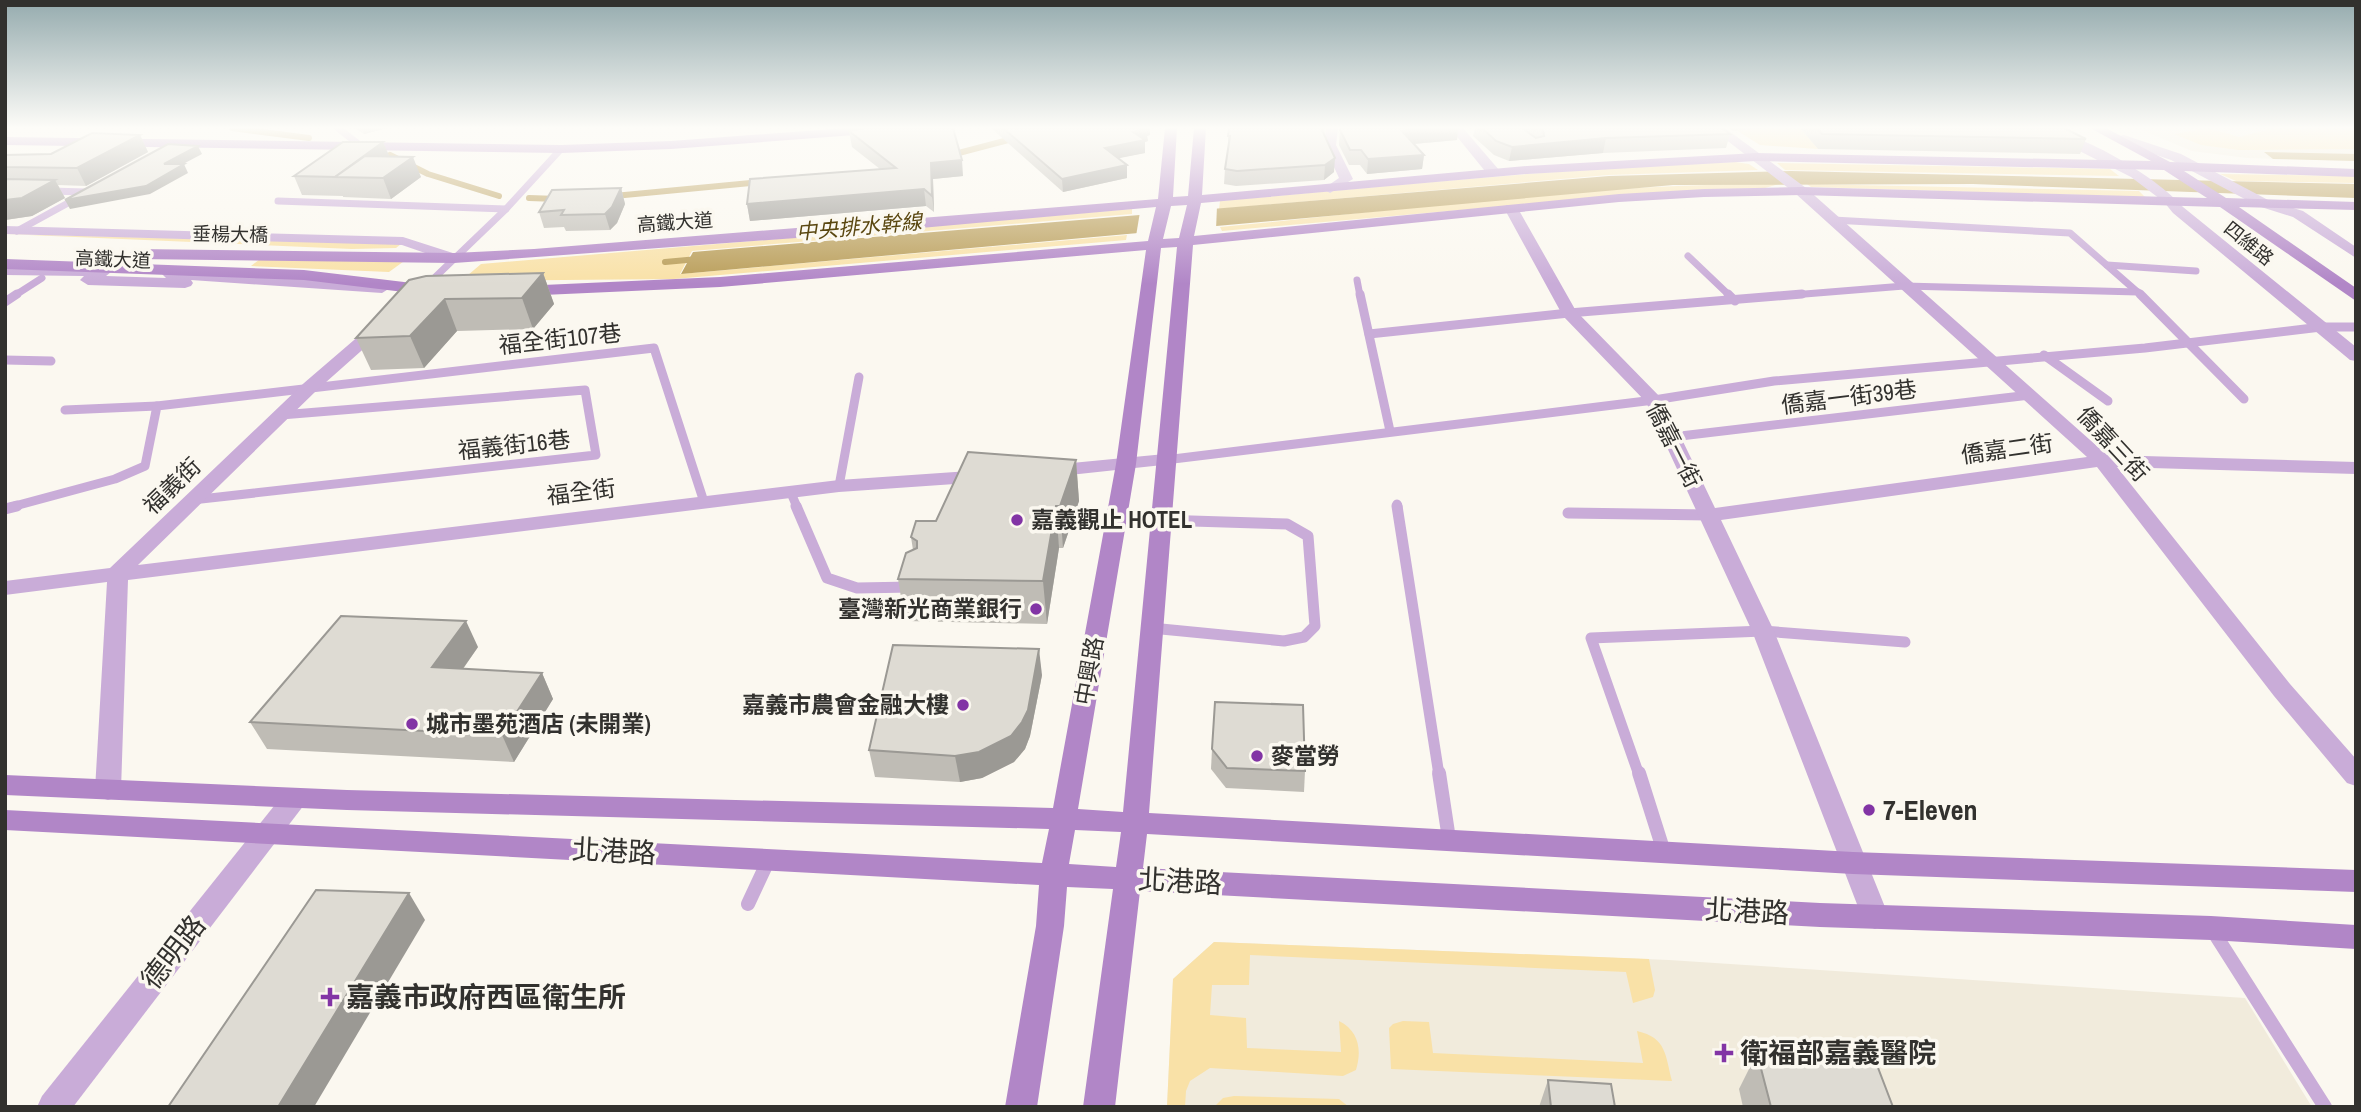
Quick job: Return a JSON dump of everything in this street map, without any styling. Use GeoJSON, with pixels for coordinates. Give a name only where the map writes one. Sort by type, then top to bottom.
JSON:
{"type":"FeatureCollection","features":[{"type":"Feature","properties":{"kind":"street"},"geometry":{"type":"LineString","coordinates":[[1165,204],[1167,180]]}},
{"type":"Feature","properties":{"kind":"street"},"geometry":{"type":"LineString","coordinates":[[1099,1107],[1135,824],[1186,236],[1196,180]]}},
{"type":"Feature","properties":{"kind":"street"},"geometry":{"type":"LineString","coordinates":[[1330,189],[1345,180]]}},
{"type":"Feature","properties":{"kind":"street","name":"高鐵大道"},"geometry":{"type":"LineString","coordinates":[[11,231],[403,241],[454,258],[865,229],[1423,180]]}},
{"type":"Feature","properties":{"kind":"street","name":"僑嘉三街"},"geometry":{"type":"LineString","coordinates":[[1786,180],[2102,461],[2282,690],[2356,776]]}},
{"type":"Feature","properties":{"kind":"street","name":"四維路"},"geometry":{"type":"LineString","coordinates":[[2141,180],[2172,200],[2178,210],[2356,356]]}},
{"type":"Feature","properties":{"kind":"street","name":"四維路"},"geometry":{"type":"LineString","coordinates":[[2188,180],[2225,202],[2356,296]]}},
{"type":"Feature","properties":{"kind":"street","name":"四維路"},"geometry":{"type":"LineString","coordinates":[[2220,180],[2263,204],[2311,221],[2356,254]]}},
{"type":"Feature","properties":{"kind":"street"},"geometry":{"type":"LineString","coordinates":[[508,291],[720,282],[1186,236],[1664,195],[1797,189],[2356,206]]}},
{"type":"Feature","properties":{"kind":"street","name":"中興路"},"geometry":{"type":"LineString","coordinates":[[1021,1107],[1050,926],[1054,874],[1126,464],[1156,240],[1165,204]]}},
{"type":"Feature","properties":{"kind":"street","name":"僑嘉一街"},"geometry":{"type":"LineString","coordinates":[[1511,208],[1569,313],[1654,400],[1763,631],[1875,917]]}},
{"type":"Feature","properties":{"kind":"street"},"geometry":{"type":"LineString","coordinates":[[5,244],[342,254]]}},
{"type":"Feature","properties":{"kind":"street","name":"垂楊大橋"},"geometry":{"type":"LineString","coordinates":[[5,250],[454,258]]}},
{"type":"Feature","properties":{"kind":"street","name":"垂楊大橋"},"geometry":{"type":"LineString","coordinates":[[5,264],[302,279]]}},
{"type":"Feature","properties":{"kind":"street"},"geometry":{"type":"LineString","coordinates":[[5,270],[302,279],[423,290]]}},
{"type":"Feature","properties":{"kind":"street","name":"高鐵大道"},"geometry":{"type":"LineString","coordinates":[[5,277],[446,290]]}},
{"type":"Feature","properties":{"kind":"street","name":"福義街"},"geometry":{"type":"LineString","coordinates":[[118,572],[310,387],[423,290]]}},
{"type":"Feature","properties":{"kind":"street"},"geometry":{"type":"LineString","coordinates":[[1028,472],[1165,460]]}},
{"type":"Feature","properties":{"kind":"street","name":"僑嘉二街"},"geometry":{"type":"LineString","coordinates":[[1709,515],[2102,461],[2356,468]]}},
{"type":"Feature","properties":{"kind":"street","name":"福全街"},"geometry":{"type":"LineString","coordinates":[[5,588],[118,572],[839,486],[1001,474]]}},
{"type":"Feature","properties":{"kind":"street"},"geometry":{"type":"LineString","coordinates":[[108,790],[118,572]]}},
{"type":"Feature","properties":{"kind":"street","name":"北港路"},"geometry":{"type":"LineString","coordinates":[[5,785],[295,798],[1065,819],[1853,863],[2356,881]]}},
{"type":"Feature","properties":{"kind":"street","name":"德明路"},"geometry":{"type":"LineString","coordinates":[[53,1107],[295,798]]}},
{"type":"Feature","properties":{"kind":"street","name":"北港路"},"geometry":{"type":"LineString","coordinates":[[5,820],[1875,917],[2211,928],[2356,937]]}},
{"type":"Feature","properties":{"kind":"lane"},"geometry":{"type":"LineString","coordinates":[[423,290],[533,180]]}},
{"type":"Feature","properties":{"kind":"lane"},"geometry":{"type":"LineString","coordinates":[[11,231],[89,192],[47,191]]}},
{"type":"Feature","properties":{"kind":"lane"},"geometry":{"type":"LineString","coordinates":[[278,201],[506,209]]}},
{"type":"Feature","properties":{"kind":"lane"},"geometry":{"type":"LineString","coordinates":[[1833,220],[2070,233],[2138,292],[2244,399]]}},
{"type":"Feature","properties":{"kind":"lane"},"geometry":{"type":"LineString","coordinates":[[1688,257],[1735,301]]}},
{"type":"Feature","properties":{"kind":"lane"},"geometry":{"type":"LineString","coordinates":[[2107,265],[2196,271]]}},
{"type":"Feature","properties":{"kind":"lane"},"geometry":{"type":"LineString","coordinates":[[5,302],[42,278]]}},
{"type":"Feature","properties":{"kind":"lane"},"geometry":{"type":"LineString","coordinates":[[1357,279],[1390,431]]}},
{"type":"Feature","properties":{"kind":"lane"},"geometry":{"type":"LineString","coordinates":[[1369,334],[1569,313],[1904,286],[2138,292]]}},
{"type":"Feature","properties":{"kind":"lane"},"geometry":{"type":"LineString","coordinates":[[1165,460],[1654,400],[1774,381],[2321,327],[2356,327]]}},
{"type":"Feature","properties":{"kind":"lane","name":"福全街107巷"},"geometry":{"type":"LineString","coordinates":[[310,387],[653,348],[704,502]]}},
{"type":"Feature","properties":{"kind":"lane"},"geometry":{"type":"LineString","coordinates":[[2044,355],[2108,401]]}},
{"type":"Feature","properties":{"kind":"lane"},"geometry":{"type":"LineString","coordinates":[[5,360],[51,361]]}},
{"type":"Feature","properties":{"kind":"lane"},"geometry":{"type":"LineString","coordinates":[[839,486],[859,377]]}},
{"type":"Feature","properties":{"kind":"lane"},"geometry":{"type":"LineString","coordinates":[[65,411],[157,406],[310,387]]}},
{"type":"Feature","properties":{"kind":"lane","name":"福義街16巷"},"geometry":{"type":"LineString","coordinates":[[192,500],[596,455],[585,390],[281,415]]}},
{"type":"Feature","properties":{"kind":"lane","name":"僑嘉一街39巷"},"geometry":{"type":"LineString","coordinates":[[1672,437],[2029,395]]}},
{"type":"Feature","properties":{"kind":"lane"},"geometry":{"type":"LineString","coordinates":[[5,509],[115,479],[145,466],[157,406]]}},
{"type":"Feature","properties":{"kind":"lane"},"geometry":{"type":"LineString","coordinates":[[791,493],[827,578],[838,585],[856,589],[916,587]]}},
{"type":"Feature","properties":{"kind":"lane"},"geometry":{"type":"LineString","coordinates":[[1397,504],[1449,839]]}},
{"type":"Feature","properties":{"kind":"lane"},"geometry":{"type":"LineString","coordinates":[[1569,513],[1709,515]]}},
{"type":"Feature","properties":{"kind":"lane"},"geometry":{"type":"LineString","coordinates":[[1151,628],[1284,641],[1304,637],[1315,626],[1308,536],[1299,529],[1274,523],[1160,520]]}},
{"type":"Feature","properties":{"kind":"lane"},"geometry":{"type":"LineString","coordinates":[[1664,852],[1655,819],[1591,638],[1763,631],[1905,642]]}},
{"type":"Feature","properties":{"kind":"lane"},"geometry":{"type":"LineString","coordinates":[[748,904],[769,859]]}},
{"type":"Feature","properties":{"kind":"lane"},"geometry":{"type":"LineString","coordinates":[[2211,928],[2325,1107]]}},
{"type":"Feature","properties":{"kind":"shaded area"},"geometry":{"type":"Polygon","coordinates":[[[1461,180],[1552,180],[1219,209],[1220,201],[1461,180]]]}},
{"type":"Feature","properties":{"kind":"shaded area"},"geometry":{"type":"Polygon","coordinates":[[[1562,180],[2178,180],[2356,184],[2356,198],[1973,184],[1673,185],[681,274],[693,252],[1562,180]]]}},
{"type":"Feature","properties":{"kind":"shaded area"},"geometry":{"type":"Polygon","coordinates":[[[2233,180],[2356,180],[2356,183],[2233,180]]]}},
{"type":"Feature","properties":{"kind":"shaded area"},"geometry":{"type":"Polygon","coordinates":[[[1779,184],[1765,188],[1666,192],[1222,231],[1220,227],[1569,193],[1779,184]]]}},
{"type":"Feature","properties":{"kind":"shaded area"},"geometry":{"type":"Polygon","coordinates":[[[1807,184],[2139,191],[2145,197],[1811,187],[1807,184]]]}},
{"type":"Feature","properties":{"kind":"shaded area"},"geometry":{"type":"Polygon","coordinates":[[[1132,209],[1132,214],[692,251],[680,274],[1127,235],[1126,240],[674,279],[461,281],[481,264],[1132,209]]]}},
{"type":"Feature","properties":{"kind":"shaded area"},"geometry":{"type":"Polygon","coordinates":[[[5,234],[401,244],[396,248],[352,249],[5,234]]]}},
{"type":"Feature","properties":{"kind":"shaded area"},"geometry":{"type":"Polygon","coordinates":[[[260,259],[407,259],[389,272],[251,266],[260,259]]]}},
{"type":"Feature","properties":{"kind":"shaded area","name":"衛福部嘉義醫院"},"geometry":{"type":"Polygon","coordinates":[[[1214,942],[1669,960],[2245,998],[2312,1107],[1167,1107],[1173,979],[1214,942]]]}},
{"type":"Feature","properties":{"kind":"shaded area"},"geometry":{"type":"Polygon","coordinates":[[[1214,942],[1649,959],[1655,990],[1653,997],[1633,1003],[1626,972],[1250,955],[1249,985],[1212,985],[1210,1015],[1246,1018],[1247,1048],[1341,1052],[1339,1021],[1355,1036],[1359,1048],[1356,1070],[1343,1076],[1210,1068],[1190,1081],[1185,1107],[1167,1107],[1173,979],[1214,942]]]}},
{"type":"Feature","properties":{"kind":"shaded area"},"geometry":{"type":"Polygon","coordinates":[[[1403,1021],[1429,1022],[1433,1053],[1643,1063],[1637,1031],[1647,1034],[1659,1043],[1666,1056],[1672,1081],[1391,1069],[1389,1028],[1403,1021]]]}},
{"type":"Feature","properties":{"kind":"shaded area"},"geometry":{"type":"Polygon","coordinates":[[[1223,1098],[1339,1099],[1349,1107],[1214,1107],[1223,1098]]]}},
{"type":"Feature","properties":{"kind":"pier"},"geometry":{"type":"Polygon","coordinates":[[[1217,206],[1216,230],[1136,236],[1140,212],[1217,206]]]}},
{"type":"Feature","properties":{"kind":"building"},"geometry":{"type":"Polygon","coordinates":[[[5,180],[55,180],[22,198],[5,200],[5,180]]]}},
{"type":"Feature","properties":{"kind":"building"},"geometry":{"type":"Polygon","coordinates":[[[102,180],[157,180],[146,186],[65,200],[102,180]]]}},
{"type":"Feature","properties":{"kind":"building"},"geometry":{"type":"Polygon","coordinates":[[[750,180],[932,180],[932,196],[924,189],[747,204],[750,180]]]}},
{"type":"Feature","properties":{"kind":"building"},"geometry":{"type":"Polygon","coordinates":[[[621,188],[612,207],[605,214],[561,215],[564,210],[539,212],[552,190],[621,188]]]}},
{"type":"Feature","properties":{"kind":"building"},"geometry":{"type":"Polygon","coordinates":[[[543,273],[522,298],[445,299],[410,336],[356,338],[409,280],[426,276],[543,273]]]}},
{"type":"Feature","properties":{"kind":"building"},"geometry":{"type":"Polygon","coordinates":[[[968,452],[1076,460],[1060,506],[1056,506],[1043,581],[898,579],[906,553],[917,548],[917,541],[911,537],[916,521],[936,521],[968,452]]]}},
{"type":"Feature","properties":{"kind":"building","name":"城市墨苑酒店 (未開業)"},"geometry":{"type":"Polygon","coordinates":[[[341,616],[466,621],[432,667],[542,673],[502,735],[250,722],[341,616]]]}},
{"type":"Feature","properties":{"kind":"building","name":"嘉義市農會金融大樓"},"geometry":{"type":"Polygon","coordinates":[[[893,645],[1039,649],[1028,710],[1022,722],[1011,736],[979,752],[955,756],[869,750],[893,645]]]}},
{"type":"Feature","properties":{"kind":"building"},"geometry":{"type":"Polygon","coordinates":[[[1215,702],[1303,705],[1305,771],[1227,768],[1212,749],[1215,702]]]}},
{"type":"Feature","properties":{"kind":"building"},"geometry":{"type":"Polygon","coordinates":[[[316,890],[409,893],[278,1107],[168,1107],[316,890]]]}},
{"type":"Feature","properties":{"kind":"building"},"geometry":{"type":"Polygon","coordinates":[[[1757,1053],[1875,1060],[1893,1107],[1771,1107],[1757,1053]]]}},
{"type":"Feature","properties":{"kind":"building"},"geometry":{"type":"Polygon","coordinates":[[[1548,1080],[1611,1084],[1615,1107],[1551,1107],[1548,1080]]]}},
{"type":"Feature","properties":{"kind":"waterway"},"geometry":{"type":"LineString","coordinates":[[447,180],[499,196]]}},
{"type":"Feature","properties":{"kind":"waterway"},"geometry":{"type":"LineString","coordinates":[[614,196],[761,182]]}},
{"type":"Feature","properties":{"kind":"waterway"},"geometry":{"type":"LineString","coordinates":[[529,198],[558,199]]}},
{"type":"Feature","properties":{"kind":"waterway","name":"中央排水幹線"},"geometry":{"type":"LineString","coordinates":[[665,262],[698,259]]}},
{"type":"Feature","properties":{"kind":"place","name":"嘉義觀止 HOTEL"},"geometry":{"type":"Point","coordinates":[1017,520]}},
{"type":"Feature","properties":{"kind":"place","name":"臺灣新光商業銀行"},"geometry":{"type":"Point","coordinates":[1036,609]}},
{"type":"Feature","properties":{"kind":"place","name":"嘉義市農會金融大樓"},"geometry":{"type":"Point","coordinates":[963,705]}},
{"type":"Feature","properties":{"kind":"place","name":"城市墨苑酒店 (未開業)"},"geometry":{"type":"Point","coordinates":[412,724]}},
{"type":"Feature","properties":{"kind":"place","name":"麥當勞"},"geometry":{"type":"Point","coordinates":[1257,756]}},
{"type":"Feature","properties":{"kind":"place","name":"7-Eleven"},"geometry":{"type":"Point","coordinates":[1869,810]}},
{"type":"Feature","properties":{"kind":"place","name":"嘉義市政府西區衛生所"},"geometry":{"type":"Point","coordinates":[330,997]}},
{"type":"Feature","properties":{"kind":"place","name":"衛福部嘉義醫院"},"geometry":{"type":"Point","coordinates":[1724,1053]}}]}
